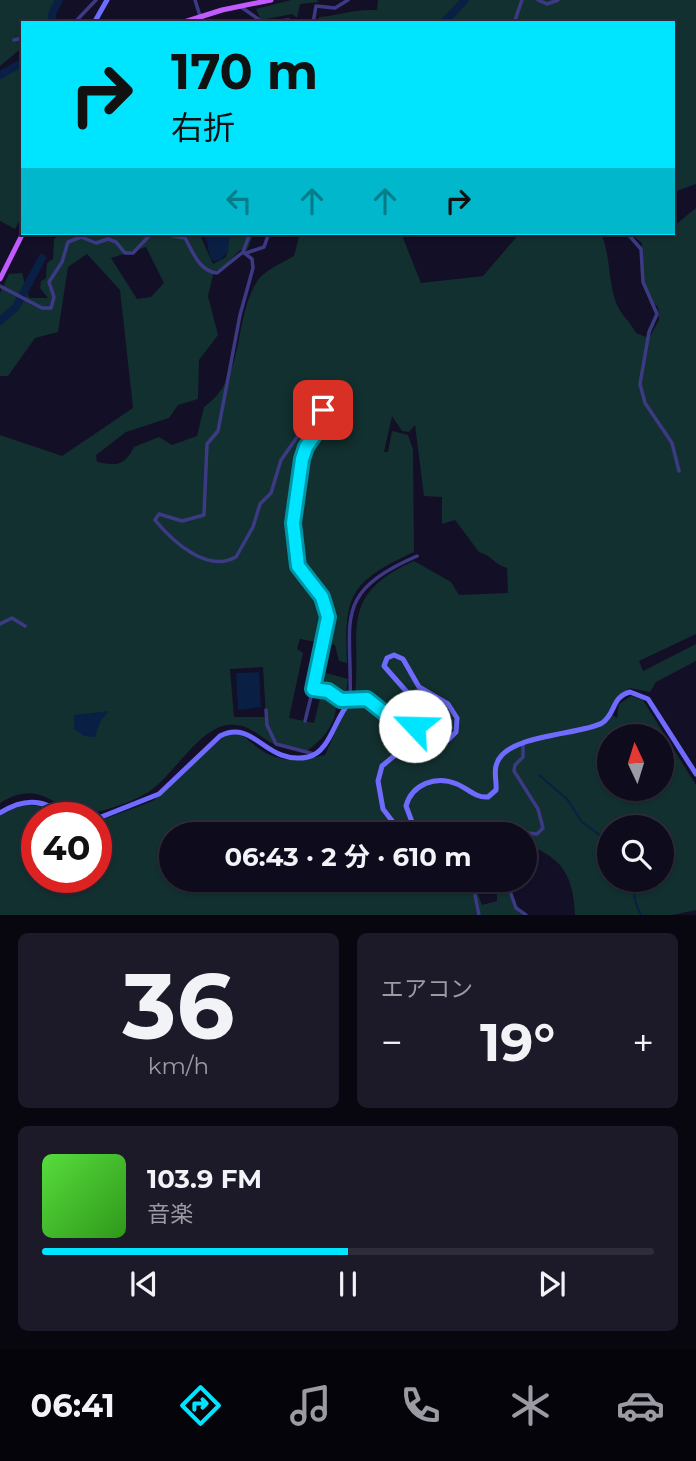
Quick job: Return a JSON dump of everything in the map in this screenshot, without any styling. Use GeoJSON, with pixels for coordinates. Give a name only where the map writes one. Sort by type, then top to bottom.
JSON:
{"type":"FeatureCollection","features":[{"type":"Feature","properties":{"kind":"main road"},"geometry":{"type":"LineString","coordinates":[[186,21],[267,0]]}},
{"type":"Feature","properties":{"kind":"main road"},"geometry":{"type":"LineString","coordinates":[[0,279],[22,235]]}},
{"type":"Feature","properties":{"kind":"street"},"geometry":{"type":"LineString","coordinates":[[76,21],[96,0]]}},
{"type":"Feature","properties":{"kind":"street"},"geometry":{"type":"LineString","coordinates":[[95,21],[107,0]]}},
{"type":"Feature","properties":{"kind":"street"},"geometry":{"type":"LineString","coordinates":[[195,0],[200,16]]}},
{"type":"Feature","properties":{"kind":"street"},"geometry":{"type":"LineString","coordinates":[[313,21],[316,6],[335,8],[348,0]]}},
{"type":"Feature","properties":{"kind":"street"},"geometry":{"type":"LineString","coordinates":[[515,21],[522,0]]}},
{"type":"Feature","properties":{"kind":"street"},"geometry":{"type":"LineString","coordinates":[[538,0],[547,4],[558,0]]}},
{"type":"Feature","properties":{"kind":"street"},"geometry":{"type":"LineString","coordinates":[[244,4],[263,21]]}},
{"type":"Feature","properties":{"kind":"street"},"geometry":{"type":"LineString","coordinates":[[14,40],[21,38]]}},
{"type":"Feature","properties":{"kind":"street"},"geometry":{"type":"LineString","coordinates":[[2,287],[46,309],[54,304],[49,282],[62,262],[65,245],[74,238],[85,238],[96,243],[108,239],[125,253],[133,253],[152,235]]}},
{"type":"Feature","properties":{"kind":"street"},"geometry":{"type":"LineString","coordinates":[[167,235],[184,239],[200,264],[212,272],[223,270],[244,253],[264,247],[268,235]]}},
{"type":"Feature","properties":{"kind":"street"},"geometry":{"type":"LineString","coordinates":[[244,253],[249,235]]}},
{"type":"Feature","properties":{"kind":"street"},"geometry":{"type":"LineString","coordinates":[[629,235],[641,249],[643,282],[657,314],[650,328],[646,358],[640,371],[642,394],[672,443],[679,471]]}},
{"type":"Feature","properties":{"kind":"street"},"geometry":{"type":"LineString","coordinates":[[244,253],[252,259],[253,268],[240,316],[218,431],[207,444],[204,515],[182,521],[162,514],[154,517],[169,535],[200,557],[218,562],[236,557],[253,527],[260,504],[271,493],[281,460],[312,416],[321,410],[325,412],[324,421],[311,438],[302,459],[293,523],[298,566],[322,597],[328,617],[306,721]]}},
{"type":"Feature","properties":{"kind":"street"},"geometry":{"type":"LineString","coordinates":[[350,701],[349,621],[358,595],[378,574],[417,556]]}},
{"type":"Feature","properties":{"kind":"street"},"geometry":{"type":"LineString","coordinates":[[0,624],[12,618],[25,626]]}},
{"type":"Feature","properties":{"kind":"street"},"geometry":{"type":"LineString","coordinates":[[112,813],[159,794],[220,736],[230,732],[250,735],[271,752],[295,758],[315,755],[326,746],[343,708],[350,701],[360,698],[374,702],[401,726],[411,727],[419,723],[421,708],[385,669],[385,661],[394,655],[403,659],[419,687],[448,704],[456,713],[456,732],[448,740],[400,751],[382,766],[378,781],[383,809],[393,822]]}},
{"type":"Feature","properties":{"kind":"street"},"geometry":{"type":"LineString","coordinates":[[313,689],[350,701]]}},
{"type":"Feature","properties":{"kind":"street"},"geometry":{"type":"LineString","coordinates":[[412,822],[406,806],[418,788],[446,780],[482,797],[488,797],[496,790],[498,760],[523,744],[549,734],[600,724],[609,716],[619,696],[636,692],[648,699],[696,774]]}},
{"type":"Feature","properties":{"kind":"street"},"geometry":{"type":"LineString","coordinates":[[266,710],[267,725],[276,744],[315,755]]}},
{"type":"Feature","properties":{"kind":"street"},"geometry":{"type":"LineString","coordinates":[[523,744],[523,757],[515,765],[514,771],[538,809],[543,828],[537,834]]}},
{"type":"Feature","properties":{"kind":"street"},"geometry":{"type":"LineString","coordinates":[[0,813],[21,802]]}},
{"type":"Feature","properties":{"kind":"street"},"geometry":{"type":"LineString","coordinates":[[475,892],[480,915]]}},
{"type":"Feature","properties":{"kind":"street"},"geometry":{"type":"LineString","coordinates":[[510,892],[516,908],[526,915]]}},
{"type":"Feature","properties":{"kind":"green space"},"geometry":{"type":"Polygon","coordinates":[[[0,0],[56,0],[49,13],[51,21],[21,21],[21,49],[0,66],[0,0]]]}},
{"type":"Feature","properties":{"kind":"green space"},"geometry":{"type":"Polygon","coordinates":[[[291,0],[319,2],[300,4],[297,18],[292,14],[261,20],[256,9],[291,0]]]}},
{"type":"Feature","properties":{"kind":"green space"},"geometry":{"type":"Polygon","coordinates":[[[378,0],[696,0],[696,184],[675,192],[675,21],[318,21],[319,17],[377,10],[378,0]]]}},
{"type":"Feature","properties":{"kind":"green space"},"geometry":{"type":"Polygon","coordinates":[[[21,64],[21,218],[15,229],[0,221],[0,76],[21,64]]]}},
{"type":"Feature","properties":{"kind":"green space"},"geometry":{"type":"Polygon","coordinates":[[[696,208],[696,634],[639,661],[643,671],[696,644],[696,661],[656,682],[650,692],[629,688],[608,712],[617,718],[619,704],[631,696],[643,700],[658,724],[597,724],[597,802],[674,802],[674,750],[696,785],[696,910],[672,915],[575,915],[572,888],[563,869],[537,849],[537,822],[159,822],[159,892],[477,892],[482,905],[497,901],[497,892],[508,892],[517,911],[523,915],[0,915],[0,816],[21,806],[21,893],[112,893],[112,816],[153,801],[223,737],[236,732],[264,752],[287,760],[325,755],[345,710],[354,703],[356,637],[362,603],[372,589],[389,575],[414,561],[451,582],[459,595],[508,593],[507,568],[479,552],[455,520],[442,524],[442,497],[424,496],[415,425],[409,432],[402,431],[392,416],[384,452],[388,452],[392,431],[408,435],[413,449],[414,552],[377,572],[356,592],[347,621],[347,663],[339,661],[335,645],[300,639],[297,649],[303,653],[289,718],[314,723],[326,673],[348,679],[346,693],[336,699],[335,715],[329,729],[319,741],[307,751],[287,749],[243,726],[227,725],[206,735],[150,791],[116,807],[112,808],[112,802],[55,802],[29,793],[16,795],[0,803],[0,435],[62,456],[133,408],[120,290],[87,254],[68,267],[58,332],[35,338],[8,376],[0,376],[0,293],[9,274],[22,273],[29,298],[48,298],[40,288],[41,281],[46,278],[47,263],[53,259],[54,239],[60,235],[200,235],[213,264],[226,257],[230,235],[253,235],[247,250],[240,250],[222,269],[214,271],[208,296],[218,335],[199,360],[198,399],[178,405],[169,418],[126,432],[96,455],[97,462],[115,464],[127,458],[134,447],[159,437],[172,445],[197,436],[204,407],[218,395],[227,380],[245,312],[258,280],[294,256],[299,235],[402,235],[421,283],[483,276],[518,235],[602,235],[617,305],[636,333],[649,338],[659,320],[658,307],[647,293],[642,269],[642,243],[632,235],[675,235],[675,225],[696,208]],[[146,247],[111,258],[137,299],[151,297],[164,283],[146,247]],[[263,667],[230,669],[234,717],[266,717],[263,667]]]}},
{"type":"Feature","properties":{"kind":"water"},"geometry":{"type":"Polygon","coordinates":[[[204,235],[229,235],[228,252],[220,260],[213,261],[204,235]]]}},
{"type":"Feature","properties":{"kind":"water"},"geometry":{"type":"Polygon","coordinates":[[[259,672],[261,707],[238,710],[236,673],[259,672]]]}},
{"type":"Feature","properties":{"kind":"water"},"geometry":{"type":"Polygon","coordinates":[[[109,711],[100,722],[95,737],[84,736],[74,729],[74,715],[109,711]]]}},
{"type":"Feature","properties":{"kind":"waterway"},"geometry":{"type":"LineString","coordinates":[[53,21],[52,14],[59,0]]}},
{"type":"Feature","properties":{"kind":"waterway"},"geometry":{"type":"LineString","coordinates":[[445,21],[465,0]]}},
{"type":"Feature","properties":{"kind":"waterway"},"geometry":{"type":"LineString","coordinates":[[0,75],[21,63]]}},
{"type":"Feature","properties":{"kind":"waterway"},"geometry":{"type":"LineString","coordinates":[[0,321],[16,307],[42,258]]}},
{"type":"Feature","properties":{"kind":"waterway"},"geometry":{"type":"LineString","coordinates":[[539,775],[567,799],[582,822],[597,833]]}},
{"type":"Feature","properties":{"kind":"waterway"},"geometry":{"type":"LineString","coordinates":[[635,892],[641,915]]}},
{"type":"Feature","properties":{"kind":"route"},"geometry":{"type":"LineString","coordinates":[[323,410],[326,418],[306,447],[302,459],[299,499],[293,523],[298,566],[322,597],[328,617],[313,689],[328,691],[341,700],[367,699],[401,726],[415,726]]}}]}
